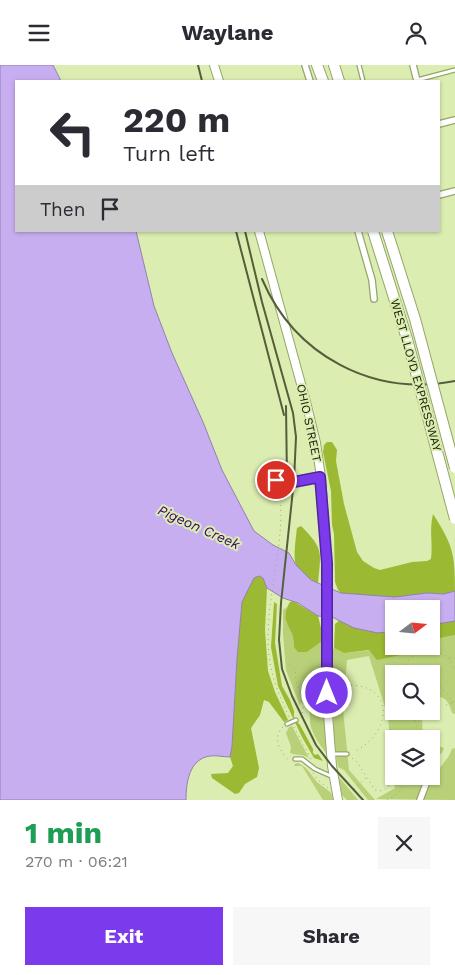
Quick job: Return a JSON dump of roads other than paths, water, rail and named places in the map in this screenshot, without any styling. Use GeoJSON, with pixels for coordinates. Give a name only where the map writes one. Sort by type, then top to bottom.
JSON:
{"type":"FeatureCollection","features":[{"type":"Feature","properties":{"kind":"highway"},"geometry":{"type":"LineString","coordinates":[[317,65],[323,80]]}},
{"type":"Feature","properties":{"kind":"highway"},"geometry":{"type":"LineString","coordinates":[[334,65],[339,80]]}},
{"type":"Feature","properties":{"kind":"highway","name":"WEST LLOYD EXPRESSWAY"},"geometry":{"type":"LineString","coordinates":[[373,232],[407,339],[455,519]]}},
{"type":"Feature","properties":{"kind":"highway","name":"WEST LLOYD EXPRESSWAY"},"geometry":{"type":"LineString","coordinates":[[386,232],[415,319],[455,468]]}},
{"type":"Feature","properties":{"kind":"street"},"geometry":{"type":"LineString","coordinates":[[214,65],[219,80]]}},
{"type":"Feature","properties":{"kind":"street"},"geometry":{"type":"LineString","coordinates":[[305,65],[310,80]]}},
{"type":"Feature","properties":{"kind":"street"},"geometry":{"type":"LineString","coordinates":[[413,65],[417,80]]}},
{"type":"Feature","properties":{"kind":"street"},"geometry":{"type":"LineString","coordinates":[[440,124],[455,120]]}},
{"type":"Feature","properties":{"kind":"street"},"geometry":{"type":"LineString","coordinates":[[440,195],[455,191]]}},
{"type":"Feature","properties":{"kind":"street","name":"OHIO STREET"},"geometry":{"type":"LineString","coordinates":[[259,232],[316,443],[327,563],[327,689],[331,754],[337,797]]}},
{"type":"Feature","properties":{"kind":"street"},"geometry":{"type":"LineString","coordinates":[[358,232],[372,280],[374,299]]}},
{"type":"Feature","properties":{"kind":"street"},"geometry":{"type":"LineString","coordinates":[[420,800],[427,785]]}},
{"type":"Feature","properties":{"kind":"lane"},"geometry":{"type":"LineString","coordinates":[[359,65],[363,80]]}},
{"type":"Feature","properties":{"kind":"lane"},"geometry":{"type":"LineString","coordinates":[[420,80],[455,70]]}},
{"type":"Feature","properties":{"kind":"lane"},"geometry":{"type":"LineString","coordinates":[[276,480],[294,482],[320,477]]}},
{"type":"Feature","properties":{"kind":"lane"},"geometry":{"type":"LineString","coordinates":[[315,694],[345,685]]}},
{"type":"Feature","properties":{"kind":"lane"},"geometry":{"type":"LineString","coordinates":[[287,724],[296,720]]}},
{"type":"Feature","properties":{"kind":"lane"},"geometry":{"type":"LineString","coordinates":[[331,754],[347,754]]}},
{"type":"Feature","properties":{"kind":"lane"},"geometry":{"type":"LineString","coordinates":[[295,759],[302,759],[312,767],[334,777]]}},
{"type":"Feature","properties":{"kind":"water","name":"Pigeon Creek"},"geometry":{"type":"Polygon","coordinates":[[[0,65],[53,65],[60,80],[15,80],[15,232],[136,232],[154,306],[172,353],[222,470],[254,531],[273,545],[289,553],[296,565],[311,580],[341,593],[395,597],[427,593],[444,594],[455,591],[455,621],[440,624],[440,600],[385,600],[385,632],[378,633],[354,628],[332,617],[318,616],[298,603],[283,598],[267,588],[263,578],[259,576],[254,578],[242,602],[230,757],[210,756],[197,762],[188,779],[186,800],[0,800],[0,65]]]}},
{"type":"Feature","properties":{"kind":"railway"},"geometry":{"type":"LineString","coordinates":[[198,65],[202,80]]}},
{"type":"Feature","properties":{"kind":"railway"},"geometry":{"type":"LineString","coordinates":[[236,232],[284,415]]}},
{"type":"Feature","properties":{"kind":"railway"},"geometry":{"type":"LineString","coordinates":[[245,232],[262,302],[293,413],[296,437],[294,480],[281,603],[279,640],[282,669],[292,696],[316,745],[363,800]]}},
{"type":"Feature","properties":{"kind":"railway"},"geometry":{"type":"LineString","coordinates":[[262,279],[276,306],[295,330],[316,349],[340,365],[367,376],[395,383],[425,384],[455,381]]}},
{"type":"Feature","properties":{"kind":"railway"},"geometry":{"type":"LineString","coordinates":[[286,406],[287,481]]}}]}
